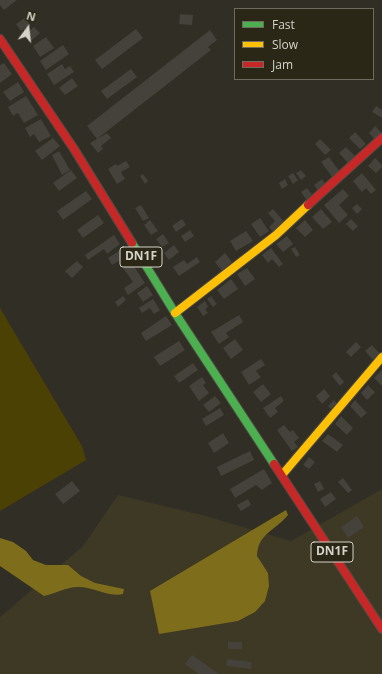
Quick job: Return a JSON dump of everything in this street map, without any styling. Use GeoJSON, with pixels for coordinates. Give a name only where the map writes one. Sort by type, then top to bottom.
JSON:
{"type":"FeatureCollection","features":[{"type":"Feature","properties":{"kind":"main road","name":"DN1F"},"geometry":{"type":"LineString","coordinates":[[0,39],[74,149],[175,313],[382,629]]}},
{"type":"Feature","properties":{"kind":"main road"},"geometry":{"type":"LineString","coordinates":[[175,313],[276,235],[382,138]]}},
{"type":"Feature","properties":{"kind":"main road"},"geometry":{"type":"LineString","coordinates":[[282,475],[382,357]]}},
{"type":"Feature","properties":{"kind":"shaded area"},"geometry":{"type":"Polygon","coordinates":[[[0,308],[82,446],[86,460],[0,511],[0,308]]]}},
{"type":"Feature","properties":{"kind":"shaded area"},"geometry":{"type":"Polygon","coordinates":[[[382,489],[382,674],[0,674],[0,617],[83,546],[118,495],[202,515],[291,541],[382,489]]]}},
{"type":"Feature","properties":{"kind":"shaded area"},"geometry":{"type":"Polygon","coordinates":[[[286,510],[288,515],[264,537],[258,548],[257,556],[268,573],[269,586],[265,601],[255,612],[238,621],[159,634],[150,591],[286,510]]]}},
{"type":"Feature","properties":{"kind":"shaded area"},"geometry":{"type":"Polygon","coordinates":[[[0,538],[13,542],[26,551],[33,560],[46,565],[68,565],[81,576],[95,583],[124,589],[123,594],[118,595],[89,588],[77,587],[44,596],[0,566],[0,538]]]}},
{"type":"Feature","properties":{"kind":"building"},"geometry":{"type":"Polygon","coordinates":[[[0,0],[17,0],[4,10],[0,5],[0,0]]]}},
{"type":"Feature","properties":{"kind":"building"},"geometry":{"type":"Polygon","coordinates":[[[180,14],[193,15],[192,25],[179,24],[180,14]]]}},
{"type":"Feature","properties":{"kind":"building"},"geometry":{"type":"Polygon","coordinates":[[[25,18],[30,25],[21,31],[16,24],[25,18]]]}},
{"type":"Feature","properties":{"kind":"building"},"geometry":{"type":"Polygon","coordinates":[[[34,27],[40,33],[30,42],[24,35],[34,27]]]}},
{"type":"Feature","properties":{"kind":"building"},"geometry":{"type":"Polygon","coordinates":[[[136,29],[143,38],[102,69],[95,60],[136,29]]]}},
{"type":"Feature","properties":{"kind":"building"},"geometry":{"type":"Polygon","coordinates":[[[210,30],[217,40],[208,47],[211,50],[97,139],[87,126],[210,30]]]}},
{"type":"Feature","properties":{"kind":"building"},"geometry":{"type":"Polygon","coordinates":[[[46,37],[54,48],[40,57],[33,46],[46,37]]]}},
{"type":"Feature","properties":{"kind":"building"},"geometry":{"type":"Polygon","coordinates":[[[63,45],[69,54],[46,70],[40,61],[63,45]]]}},
{"type":"Feature","properties":{"kind":"building"},"geometry":{"type":"Polygon","coordinates":[[[4,63],[12,74],[0,83],[0,65],[4,63]]]}},
{"type":"Feature","properties":{"kind":"building"},"geometry":{"type":"Polygon","coordinates":[[[62,64],[65,69],[70,66],[74,72],[54,85],[47,74],[62,64]]]}},
{"type":"Feature","properties":{"kind":"building"},"geometry":{"type":"Polygon","coordinates":[[[131,69],[137,77],[107,99],[101,91],[131,69]]]}},
{"type":"Feature","properties":{"kind":"building"},"geometry":{"type":"Polygon","coordinates":[[[72,78],[78,86],[65,95],[59,88],[72,78]]]}},
{"type":"Feature","properties":{"kind":"building"},"geometry":{"type":"Polygon","coordinates":[[[18,82],[24,92],[10,101],[3,92],[18,82]]]}},
{"type":"Feature","properties":{"kind":"building"},"geometry":{"type":"Polygon","coordinates":[[[26,96],[38,115],[24,123],[18,113],[13,116],[8,107],[26,96]]]}},
{"type":"Feature","properties":{"kind":"building"},"geometry":{"type":"Polygon","coordinates":[[[376,106],[382,110],[382,118],[372,112],[376,106]]]}},
{"type":"Feature","properties":{"kind":"building"},"geometry":{"type":"Polygon","coordinates":[[[41,119],[51,136],[39,142],[34,134],[30,137],[25,128],[41,119]]]}},
{"type":"Feature","properties":{"kind":"building"},"geometry":{"type":"Polygon","coordinates":[[[375,126],[382,133],[382,137],[377,142],[369,133],[375,126]]]}},
{"type":"Feature","properties":{"kind":"building"},"geometry":{"type":"Polygon","coordinates":[[[355,132],[366,144],[360,149],[349,138],[355,132]]]}},
{"type":"Feature","properties":{"kind":"building"},"geometry":{"type":"Polygon","coordinates":[[[107,133],[111,138],[101,146],[103,149],[98,153],[90,143],[107,133]]]}},
{"type":"Feature","properties":{"kind":"building"},"geometry":{"type":"Polygon","coordinates":[[[53,138],[60,146],[42,160],[35,151],[53,138]]]}},
{"type":"Feature","properties":{"kind":"building"},"geometry":{"type":"Polygon","coordinates":[[[320,139],[331,150],[325,155],[315,144],[320,139]]]}},
{"type":"Feature","properties":{"kind":"building"},"geometry":{"type":"Polygon","coordinates":[[[346,147],[355,156],[348,163],[339,153],[346,147]]]}},
{"type":"Feature","properties":{"kind":"building"},"geometry":{"type":"Polygon","coordinates":[[[59,151],[70,170],[62,175],[52,155],[59,151]]]}},
{"type":"Feature","properties":{"kind":"building"},"geometry":{"type":"Polygon","coordinates":[[[329,157],[340,172],[333,178],[321,162],[329,157]]]}},
{"type":"Feature","properties":{"kind":"building"},"geometry":{"type":"Polygon","coordinates":[[[375,158],[382,165],[376,173],[368,166],[375,158]]]}},
{"type":"Feature","properties":{"kind":"building"},"geometry":{"type":"Polygon","coordinates":[[[126,161],[130,167],[121,172],[125,179],[117,184],[108,169],[116,164],[117,166],[126,161]]]}},
{"type":"Feature","properties":{"kind":"building"},"geometry":{"type":"Polygon","coordinates":[[[71,170],[77,178],[59,191],[53,183],[71,170]]]}},
{"type":"Feature","properties":{"kind":"building"},"geometry":{"type":"Polygon","coordinates":[[[301,170],[306,176],[301,180],[296,173],[301,170]]]}},
{"type":"Feature","properties":{"kind":"building"},"geometry":{"type":"Polygon","coordinates":[[[293,173],[298,180],[293,184],[288,176],[293,173]]]}},
{"type":"Feature","properties":{"kind":"building"},"geometry":{"type":"Polygon","coordinates":[[[362,173],[376,190],[371,194],[366,188],[362,192],[353,181],[362,173]]]}},
{"type":"Feature","properties":{"kind":"building"},"geometry":{"type":"Polygon","coordinates":[[[143,174],[148,181],[145,184],[140,176],[143,174]]]}},
{"type":"Feature","properties":{"kind":"building"},"geometry":{"type":"Polygon","coordinates":[[[285,179],[288,185],[282,189],[279,183],[285,179]]]}},
{"type":"Feature","properties":{"kind":"building"},"geometry":{"type":"Polygon","coordinates":[[[322,179],[327,187],[319,192],[314,185],[322,179]]]}},
{"type":"Feature","properties":{"kind":"building"},"geometry":{"type":"Polygon","coordinates":[[[307,188],[314,197],[307,201],[301,192],[307,188]]]}},
{"type":"Feature","properties":{"kind":"building"},"geometry":{"type":"Polygon","coordinates":[[[343,189],[349,196],[339,205],[348,215],[339,223],[324,205],[343,189]]]}},
{"type":"Feature","properties":{"kind":"building"},"geometry":{"type":"Polygon","coordinates":[[[86,191],[92,199],[63,220],[57,211],[86,191]]]}},
{"type":"Feature","properties":{"kind":"building"},"geometry":{"type":"Polygon","coordinates":[[[357,204],[362,209],[357,214],[352,208],[357,204]]]}},
{"type":"Feature","properties":{"kind":"building"},"geometry":{"type":"Polygon","coordinates":[[[141,205],[149,218],[143,221],[135,208],[141,205]]]}},
{"type":"Feature","properties":{"kind":"building"},"geometry":{"type":"Polygon","coordinates":[[[273,209],[286,224],[274,233],[269,227],[275,221],[268,213],[273,209]]]}},
{"type":"Feature","properties":{"kind":"building"},"geometry":{"type":"Polygon","coordinates":[[[321,209],[332,222],[323,229],[312,217],[321,209]]]}},
{"type":"Feature","properties":{"kind":"building"},"geometry":{"type":"Polygon","coordinates":[[[98,215],[104,223],[83,238],[77,230],[98,215]]]}},
{"type":"Feature","properties":{"kind":"building"},"geometry":{"type":"Polygon","coordinates":[[[260,218],[269,231],[260,237],[251,224],[260,218]]]}},
{"type":"Feature","properties":{"kind":"building"},"geometry":{"type":"Polygon","coordinates":[[[182,219],[186,225],[176,232],[172,226],[182,219]]]}},
{"type":"Feature","properties":{"kind":"building"},"geometry":{"type":"Polygon","coordinates":[[[351,219],[358,226],[353,231],[346,224],[351,219]]]}},
{"type":"Feature","properties":{"kind":"building"},"geometry":{"type":"Polygon","coordinates":[[[150,220],[158,231],[151,235],[144,225],[150,220]]]}},
{"type":"Feature","properties":{"kind":"building"},"geometry":{"type":"Polygon","coordinates":[[[305,220],[313,230],[305,237],[296,228],[305,220]]]}},
{"type":"Feature","properties":{"kind":"building"},"geometry":{"type":"Polygon","coordinates":[[[190,230],[194,236],[185,242],[181,236],[190,230]]]}},
{"type":"Feature","properties":{"kind":"building"},"geometry":{"type":"Polygon","coordinates":[[[246,231],[253,241],[236,251],[230,241],[246,231]]]}},
{"type":"Feature","properties":{"kind":"building"},"geometry":{"type":"Polygon","coordinates":[[[163,234],[169,243],[162,247],[156,239],[163,234]]]}},
{"type":"Feature","properties":{"kind":"building"},"geometry":{"type":"Polygon","coordinates":[[[114,235],[120,244],[107,254],[104,249],[88,260],[85,255],[114,235]]]}},
{"type":"Feature","properties":{"kind":"building"},"geometry":{"type":"Polygon","coordinates":[[[287,236],[293,244],[283,252],[276,244],[287,236]]]}},
{"type":"Feature","properties":{"kind":"building"},"geometry":{"type":"Polygon","coordinates":[[[174,245],[179,252],[169,260],[164,253],[174,245]]]}},
{"type":"Feature","properties":{"kind":"building"},"geometry":{"type":"Polygon","coordinates":[[[295,247],[300,255],[296,257],[291,249],[295,247]]]}},
{"type":"Feature","properties":{"kind":"building"},"geometry":{"type":"Polygon","coordinates":[[[271,248],[283,264],[279,267],[272,259],[268,263],[262,255],[271,248]]]}},
{"type":"Feature","properties":{"kind":"building"},"geometry":{"type":"Polygon","coordinates":[[[122,249],[127,256],[112,265],[108,258],[122,249]]]}},
{"type":"Feature","properties":{"kind":"building"},"geometry":{"type":"Polygon","coordinates":[[[225,253],[232,262],[222,271],[215,262],[225,253]]]}},
{"type":"Feature","properties":{"kind":"building"},"geometry":{"type":"Polygon","coordinates":[[[197,257],[200,262],[179,276],[173,267],[184,260],[187,264],[197,257]]]}},
{"type":"Feature","properties":{"kind":"building"},"geometry":{"type":"Polygon","coordinates":[[[77,261],[83,267],[72,278],[65,271],[77,261]]]}},
{"type":"Feature","properties":{"kind":"building"},"geometry":{"type":"Polygon","coordinates":[[[131,262],[145,283],[128,295],[124,288],[133,282],[123,268],[131,262]]]}},
{"type":"Feature","properties":{"kind":"building"},"geometry":{"type":"Polygon","coordinates":[[[247,268],[255,279],[245,286],[237,274],[247,268]]]}},
{"type":"Feature","properties":{"kind":"building"},"geometry":{"type":"Polygon","coordinates":[[[231,279],[238,289],[224,299],[217,290],[231,279]]]}},
{"type":"Feature","properties":{"kind":"building"},"geometry":{"type":"Polygon","coordinates":[[[147,286],[153,295],[143,302],[137,293],[147,286]]]}},
{"type":"Feature","properties":{"kind":"building"},"geometry":{"type":"Polygon","coordinates":[[[123,296],[126,300],[118,307],[115,302],[123,296]]]}},
{"type":"Feature","properties":{"kind":"building"},"geometry":{"type":"Polygon","coordinates":[[[211,296],[217,304],[213,307],[207,299],[211,296]]]}},
{"type":"Feature","properties":{"kind":"building"},"geometry":{"type":"Polygon","coordinates":[[[153,299],[160,310],[154,314],[150,308],[142,313],[139,308],[153,299]]]}},
{"type":"Feature","properties":{"kind":"building"},"geometry":{"type":"Polygon","coordinates":[[[205,301],[208,307],[205,309],[208,313],[203,316],[197,307],[205,301]]]}},
{"type":"Feature","properties":{"kind":"building"},"geometry":{"type":"Polygon","coordinates":[[[239,315],[243,322],[226,333],[229,337],[219,344],[211,332],[239,315]]]}},
{"type":"Feature","properties":{"kind":"building"},"geometry":{"type":"Polygon","coordinates":[[[166,316],[172,325],[146,341],[141,333],[166,316]]]}},
{"type":"Feature","properties":{"kind":"building"},"geometry":{"type":"Polygon","coordinates":[[[235,339],[243,350],[231,359],[223,348],[235,339]]]}},
{"type":"Feature","properties":{"kind":"building"},"geometry":{"type":"Polygon","coordinates":[[[179,341],[185,350],[160,366],[154,357],[179,341]]]}},
{"type":"Feature","properties":{"kind":"building"},"geometry":{"type":"Polygon","coordinates":[[[356,342],[361,347],[351,357],[346,352],[356,342]]]}},
{"type":"Feature","properties":{"kind":"building"},"geometry":{"type":"Polygon","coordinates":[[[372,345],[380,354],[373,360],[365,351],[372,345]]]}},
{"type":"Feature","properties":{"kind":"building"},"geometry":{"type":"Polygon","coordinates":[[[261,359],[265,365],[256,371],[261,377],[249,385],[241,372],[261,359]]]}},
{"type":"Feature","properties":{"kind":"building"},"geometry":{"type":"Polygon","coordinates":[[[193,363],[198,370],[179,383],[174,376],[193,363]]]}},
{"type":"Feature","properties":{"kind":"building"},"geometry":{"type":"Polygon","coordinates":[[[382,370],[382,386],[374,378],[382,370]]]}},
{"type":"Feature","properties":{"kind":"building"},"geometry":{"type":"Polygon","coordinates":[[[336,372],[344,382],[340,386],[332,376],[336,372]]]}},
{"type":"Feature","properties":{"kind":"building"},"geometry":{"type":"Polygon","coordinates":[[[202,377],[206,383],[203,385],[209,393],[199,401],[189,386],[202,377]]]}},
{"type":"Feature","properties":{"kind":"building"},"geometry":{"type":"Polygon","coordinates":[[[263,384],[271,394],[261,402],[253,392],[263,384]]]}},
{"type":"Feature","properties":{"kind":"building"},"geometry":{"type":"Polygon","coordinates":[[[368,385],[375,392],[367,400],[361,393],[368,385]]]}},
{"type":"Feature","properties":{"kind":"building"},"geometry":{"type":"Polygon","coordinates":[[[324,389],[330,396],[322,404],[316,396],[324,389]]]}},
{"type":"Feature","properties":{"kind":"building"},"geometry":{"type":"Polygon","coordinates":[[[215,396],[221,403],[209,412],[203,405],[215,396]]]}},
{"type":"Feature","properties":{"kind":"building"},"geometry":{"type":"Polygon","coordinates":[[[281,396],[284,401],[275,408],[278,412],[270,418],[263,408],[281,396]]]}},
{"type":"Feature","properties":{"kind":"building"},"geometry":{"type":"Polygon","coordinates":[[[334,400],[337,404],[331,409],[328,406],[334,400]]]}},
{"type":"Feature","properties":{"kind":"building"},"geometry":{"type":"Polygon","coordinates":[[[355,400],[367,413],[361,418],[350,406],[355,400]]]}},
{"type":"Feature","properties":{"kind":"building"},"geometry":{"type":"Polygon","coordinates":[[[220,408],[224,415],[206,426],[202,419],[220,408]]]}},
{"type":"Feature","properties":{"kind":"building"},"geometry":{"type":"Polygon","coordinates":[[[341,416],[353,428],[347,435],[335,424],[341,416]]]}},
{"type":"Feature","properties":{"kind":"building"},"geometry":{"type":"Polygon","coordinates":[[[284,425],[290,432],[293,430],[299,438],[294,442],[298,447],[292,451],[277,430],[284,425]]]}},
{"type":"Feature","properties":{"kind":"building"},"geometry":{"type":"Polygon","coordinates":[[[223,433],[229,443],[214,453],[208,443],[223,433]]]}},
{"type":"Feature","properties":{"kind":"building"},"geometry":{"type":"Polygon","coordinates":[[[328,434],[343,445],[337,452],[322,441],[328,434]]]}},
{"type":"Feature","properties":{"kind":"building"},"geometry":{"type":"Polygon","coordinates":[[[250,451],[254,460],[221,476],[217,467],[250,451]]]}},
{"type":"Feature","properties":{"kind":"building"},"geometry":{"type":"Polygon","coordinates":[[[309,457],[315,462],[309,469],[303,465],[309,457]]]}},
{"type":"Feature","properties":{"kind":"building"},"geometry":{"type":"Polygon","coordinates":[[[264,469],[272,483],[262,490],[256,485],[235,498],[230,489],[264,469]]]}},
{"type":"Feature","properties":{"kind":"building"},"geometry":{"type":"Polygon","coordinates":[[[343,478],[352,490],[348,493],[338,482],[343,478]]]}},
{"type":"Feature","properties":{"kind":"building"},"geometry":{"type":"Polygon","coordinates":[[[72,481],[80,491],[63,504],[55,494],[72,481]]]}},
{"type":"Feature","properties":{"kind":"building"},"geometry":{"type":"Polygon","coordinates":[[[320,481],[324,489],[318,492],[314,484],[320,481]]]}},
{"type":"Feature","properties":{"kind":"building"},"geometry":{"type":"Polygon","coordinates":[[[331,492],[336,499],[325,507],[320,499],[331,492]]]}},
{"type":"Feature","properties":{"kind":"building"},"geometry":{"type":"Polygon","coordinates":[[[248,499],[251,505],[241,511],[237,505],[248,499]]]}},
{"type":"Feature","properties":{"kind":"building"},"geometry":{"type":"Polygon","coordinates":[[[357,516],[364,527],[348,538],[341,527],[357,516]]]}},
{"type":"Feature","properties":{"kind":"building"},"geometry":{"type":"Polygon","coordinates":[[[228,642],[242,642],[242,649],[228,649],[228,642]]]}},
{"type":"Feature","properties":{"kind":"building"},"geometry":{"type":"Polygon","coordinates":[[[192,655],[219,674],[199,674],[185,664],[192,655]]]}},
{"type":"Feature","properties":{"kind":"building"},"geometry":{"type":"Polygon","coordinates":[[[227,659],[252,662],[251,669],[226,666],[227,659]]]}},
{"type":"Feature","properties":{"kind":"traffic: fast"},"geometry":{"type":"LineString","coordinates":[[132,243],[175,313],[274,464]]}},
{"type":"Feature","properties":{"kind":"traffic: slow"},"geometry":{"type":"LineString","coordinates":[[175,313],[276,235],[308,205]]}},
{"type":"Feature","properties":{"kind":"traffic: slow"},"geometry":{"type":"LineString","coordinates":[[282,475],[382,357]]}},
{"type":"Feature","properties":{"kind":"traffic: jam"},"geometry":{"type":"LineString","coordinates":[[0,39],[74,149],[132,243]]}},
{"type":"Feature","properties":{"kind":"traffic: jam"},"geometry":{"type":"LineString","coordinates":[[308,205],[382,138]]}},
{"type":"Feature","properties":{"kind":"traffic: jam"},"geometry":{"type":"LineString","coordinates":[[274,464],[382,629]]}}]}
